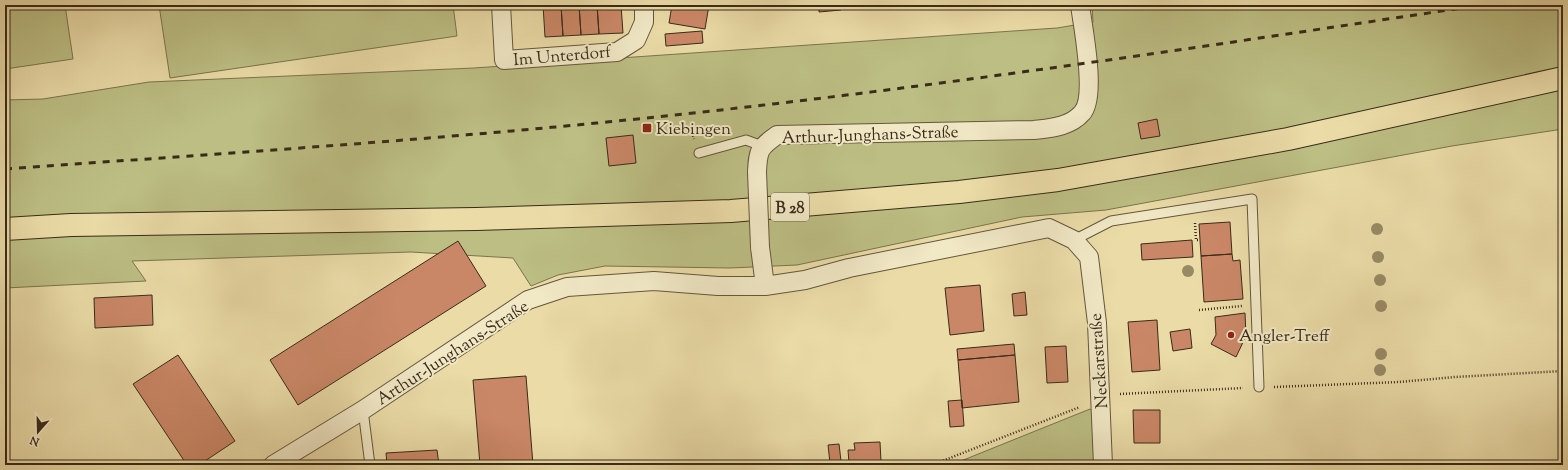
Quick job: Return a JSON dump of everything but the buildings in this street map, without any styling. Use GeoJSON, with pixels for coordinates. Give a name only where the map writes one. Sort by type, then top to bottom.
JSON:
{"type":"FeatureCollection","features":[{"type":"Feature","properties":{"kind":"main road","name":"B 28"},"geometry":{"type":"LineString","coordinates":[[5,229],[79,225],[476,219],[731,211],[959,192],[1058,180],[1288,139],[1563,78]]}},
{"type":"Feature","properties":{"kind":"street","name":"Im Unterdorf"},"geometry":{"type":"LineString","coordinates":[[501,5],[504,60],[617,52],[636,40],[644,22],[644,5]]}},
{"type":"Feature","properties":{"kind":"street","name":"Arthur-Junghans-Straße"},"geometry":{"type":"LineString","coordinates":[[765,286],[760,248],[756,172],[757,160],[762,146],[777,135],[784,134],[1034,130],[1056,128],[1070,122],[1082,113],[1088,102],[1088,73],[1080,5]]}},
{"type":"Feature","properties":{"kind":"street","name":"Arthur-Junghans-Straße"},"geometry":{"type":"LineString","coordinates":[[273,465],[363,410],[528,300],[567,287],[654,281],[718,286],[765,286],[805,280],[849,268],[1049,228],[1074,240]]}},
{"type":"Feature","properties":{"kind":"street","name":"Neckarstraße"},"geometry":{"type":"LineString","coordinates":[[1074,240],[1089,257],[1097,323],[1103,465]]}},
{"type":"Feature","properties":{"kind":"lane"},"geometry":{"type":"LineString","coordinates":[[699,153],[746,140],[762,146]]}},
{"type":"Feature","properties":{"kind":"lane"},"geometry":{"type":"LineString","coordinates":[[1074,240],[1111,222],[1252,200],[1259,387]]}},
{"type":"Feature","properties":{"kind":"lane"},"geometry":{"type":"LineString","coordinates":[[363,410],[370,465]]}},
{"type":"Feature","properties":{"kind":"path"},"geometry":{"type":"LineString","coordinates":[[1195,208],[1196,240],[1200,240]]}},
{"type":"Feature","properties":{"kind":"path"},"geometry":{"type":"LineString","coordinates":[[1199,310],[1256,305]]}},
{"type":"Feature","properties":{"kind":"path"},"geometry":{"type":"LineString","coordinates":[[932,465],[1053,418],[1101,396],[1130,393],[1399,382],[1454,377],[1563,372]]}},
{"type":"Feature","properties":{"kind":"green space"},"geometry":{"type":"Polygon","coordinates":[[[5,5],[65,5],[73,59],[5,69],[5,5]]]}},
{"type":"Feature","properties":{"kind":"green space"},"geometry":{"type":"Polygon","coordinates":[[[159,5],[453,5],[457,36],[170,78],[159,5]]]}},
{"type":"Feature","properties":{"kind":"green space"},"geometry":{"type":"Polygon","coordinates":[[[1092,5],[1563,5],[1563,129],[1452,146],[1106,210],[1022,217],[797,265],[730,268],[605,266],[558,275],[531,286],[513,258],[411,252],[132,261],[146,281],[5,288],[5,100],[43,99],[149,82],[474,68],[1057,28],[1093,22],[1092,5]]]}},
{"type":"Feature","properties":{"kind":"green space"},"geometry":{"type":"Polygon","coordinates":[[[1090,409],[1095,413],[1097,465],[951,465],[1090,409]]]}},
{"type":"Feature","properties":{"kind":"railway"},"geometry":{"type":"LineString","coordinates":[[5,169],[508,131],[591,124],[776,104],[1180,50],[1482,5]]}},
{"type":"Feature","properties":{"kind":"place","name":"Kiebingen"},"geometry":{"type":"Point","coordinates":[647,128]}},
{"type":"Feature","properties":{"kind":"place","name":"Angler-Treff"},"geometry":{"type":"Point","coordinates":[1231,335]}}]}
